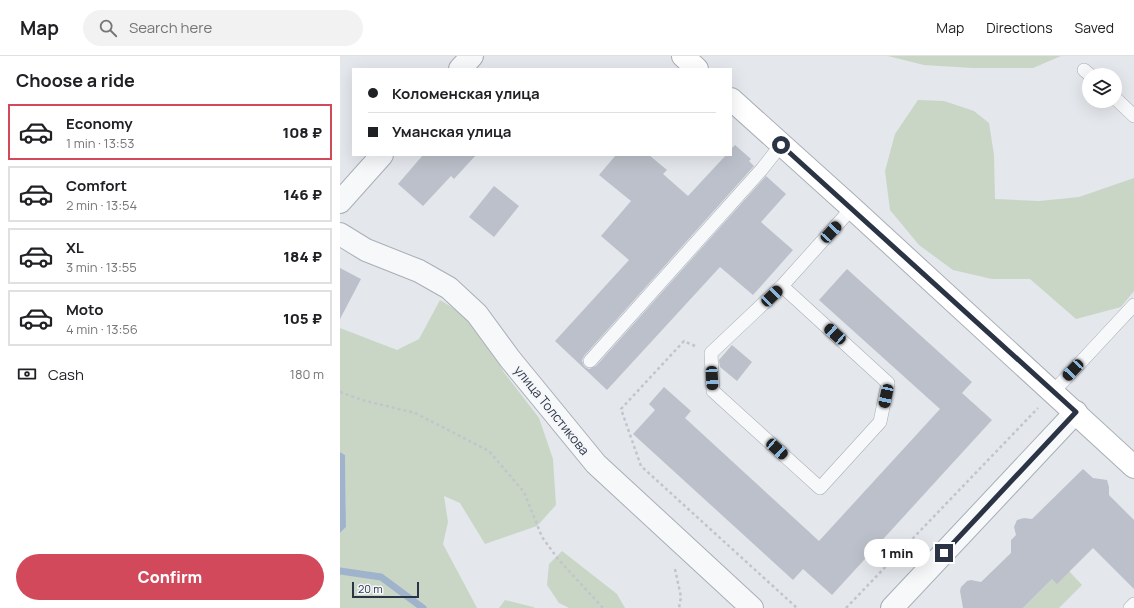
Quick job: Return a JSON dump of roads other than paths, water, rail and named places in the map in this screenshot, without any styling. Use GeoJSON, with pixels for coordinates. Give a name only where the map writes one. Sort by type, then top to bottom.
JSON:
{"type":"FeatureCollection","features":[{"type":"Feature","properties":{"kind":"street"},"geometry":{"type":"LineString","coordinates":[[461,68],[472,56]]}},
{"type":"Feature","properties":{"kind":"street"},"geometry":{"type":"LineString","coordinates":[[683,56],[696,68]]}},
{"type":"Feature","properties":{"kind":"street"},"geometry":{"type":"LineString","coordinates":[[732,100],[1076,412],[1134,467]]}},
{"type":"Feature","properties":{"kind":"street"},"geometry":{"type":"LineString","coordinates":[[340,202],[381,156]]}},
{"type":"Feature","properties":{"kind":"street","name":"улица Толстикова"},"geometry":{"type":"LineString","coordinates":[[340,234],[366,250],[419,271],[449,288],[477,314],[510,359],[596,464],[752,608]]}},
{"type":"Feature","properties":{"kind":"street"},"geometry":{"type":"LineString","coordinates":[[892,608],[1076,412]]}},
{"type":"Feature","properties":{"kind":"lane"},"geometry":{"type":"LineString","coordinates":[[1122,105],[1134,116]]}},
{"type":"Feature","properties":{"kind":"lane"},"geometry":{"type":"LineString","coordinates":[[590,360],[762,169],[781,145]]}},
{"type":"Feature","properties":{"kind":"lane"},"geometry":{"type":"LineString","coordinates":[[782,286],[888,383],[880,422],[820,488],[713,391],[711,353],[782,286],[852,208]]}},
{"type":"Feature","properties":{"kind":"lane"},"geometry":{"type":"LineString","coordinates":[[1053,392],[1134,305]]}},
{"type":"Feature","properties":{"kind":"lane"},"geometry":{"type":"LineString","coordinates":[[1130,608],[1134,604]]}},
{"type":"Feature","properties":{"kind":"water"},"geometry":{"type":"Polygon","coordinates":[[[340,452],[345,455],[346,527],[340,533],[340,452]]]}},
{"type":"Feature","properties":{"kind":"waterway"},"geometry":{"type":"LineString","coordinates":[[340,571],[381,577],[423,608]]}}]}
